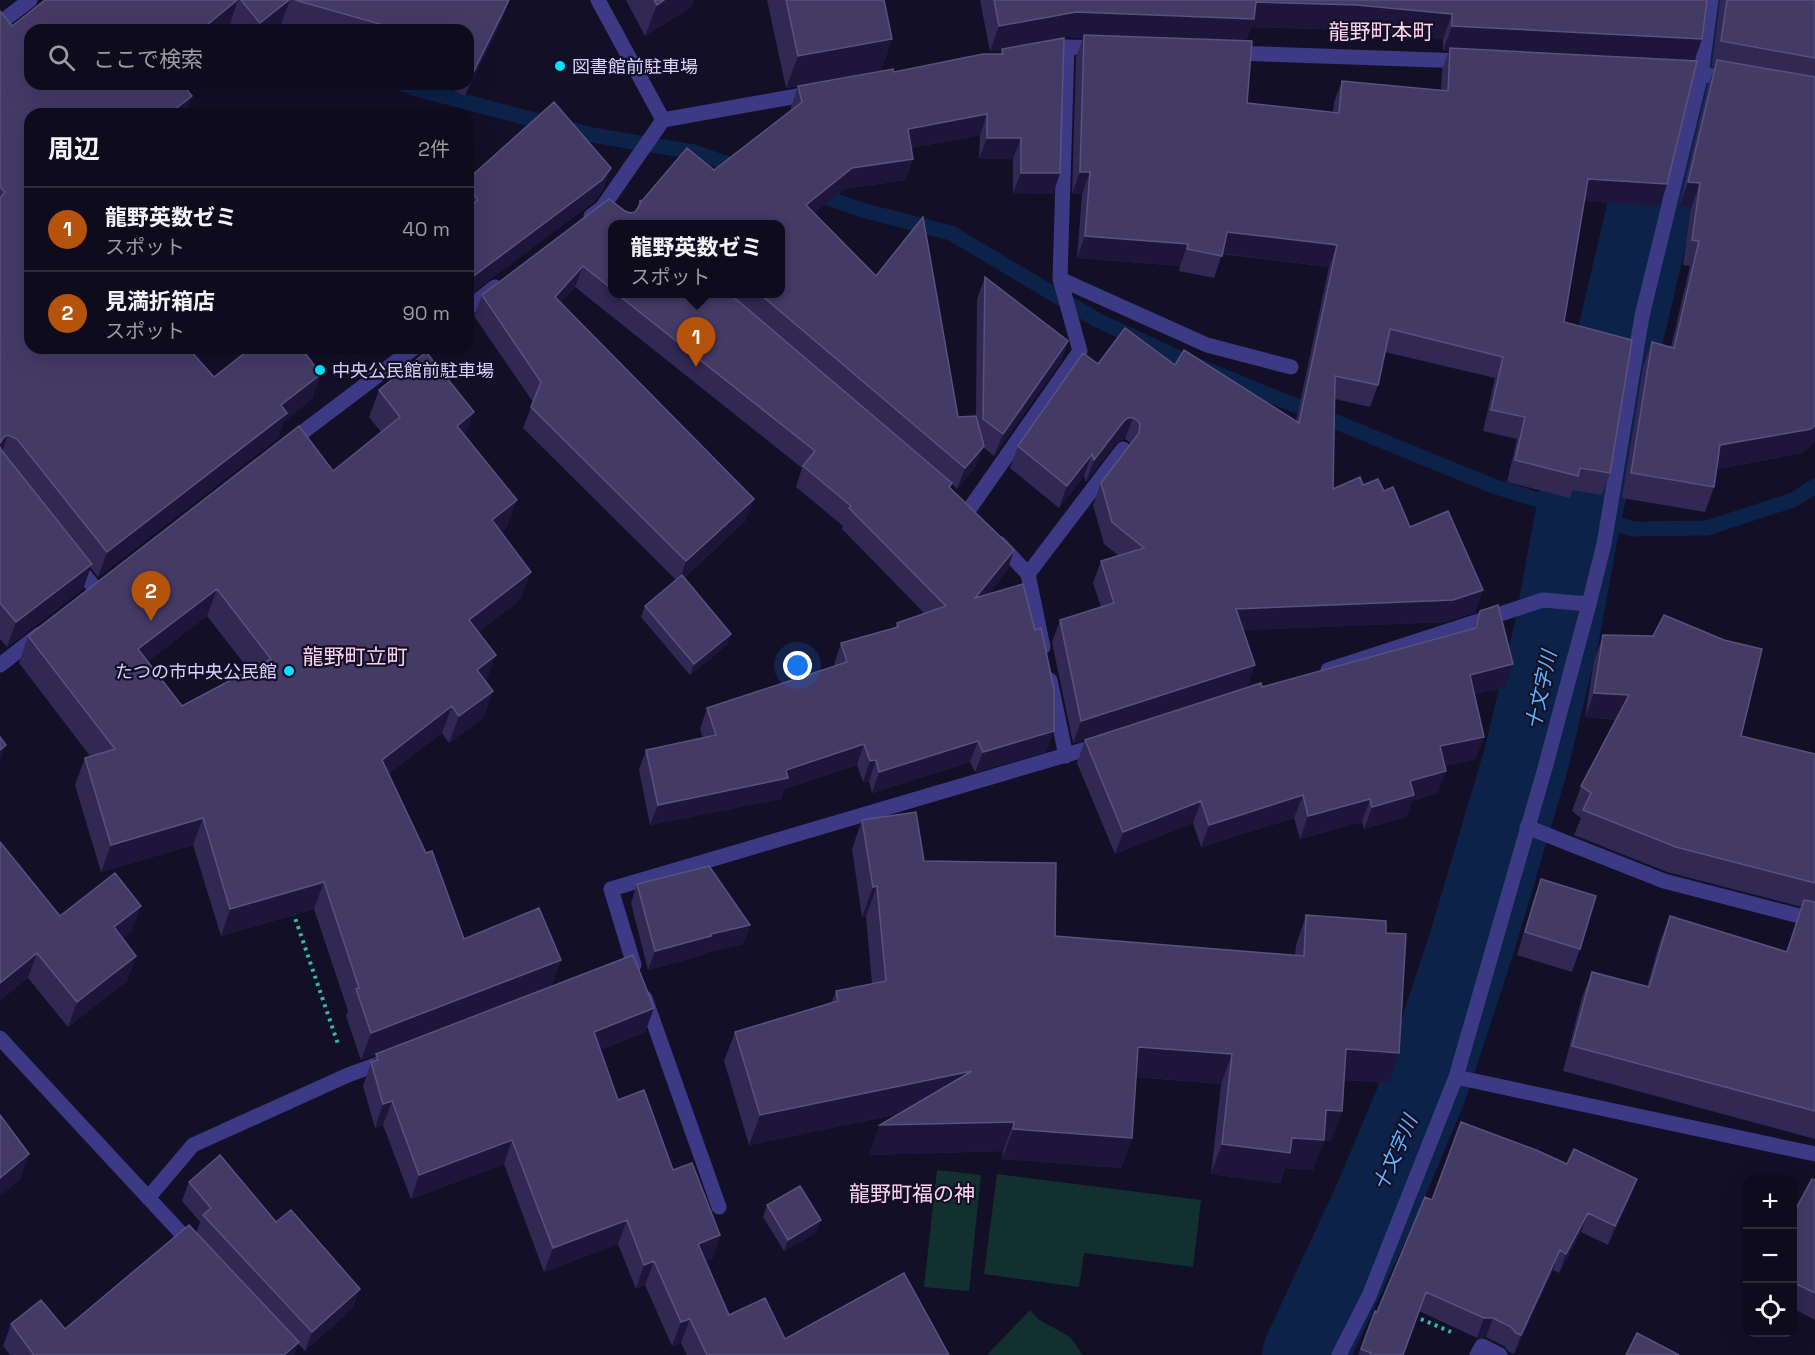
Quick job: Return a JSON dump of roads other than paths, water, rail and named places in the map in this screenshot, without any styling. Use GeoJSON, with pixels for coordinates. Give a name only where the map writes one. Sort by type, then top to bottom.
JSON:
{"type":"FeatureCollection","features":[{"type":"Feature","properties":{"kind":"street"},"geometry":{"type":"LineString","coordinates":[[0,23],[30,0]]}},
{"type":"Feature","properties":{"kind":"street"},"geometry":{"type":"LineString","coordinates":[[598,0],[663,120]]}},
{"type":"Feature","properties":{"kind":"street"},"geometry":{"type":"LineString","coordinates":[[1339,1355],[1369,1296],[1456,1077],[1545,768],[1604,544],[1642,316],[1701,74],[1712,0]]}},
{"type":"Feature","properties":{"kind":"street"},"geometry":{"type":"LineString","coordinates":[[1033,53],[1067,47],[1115,49]]}},
{"type":"Feature","properties":{"kind":"street"},"geometry":{"type":"LineString","coordinates":[[968,511],[1080,351],[1060,279],[1067,47]]}},
{"type":"Feature","properties":{"kind":"street"},"geometry":{"type":"LineString","coordinates":[[1223,52],[1485,62]]}},
{"type":"Feature","properties":{"kind":"street"},"geometry":{"type":"LineString","coordinates":[[1653,71],[1701,74],[1746,82]]}},
{"type":"Feature","properties":{"kind":"street"},"geometry":{"type":"LineString","coordinates":[[582,222],[602,208],[663,120],[825,91]]}},
{"type":"Feature","properties":{"kind":"street"},"geometry":{"type":"LineString","coordinates":[[602,208],[616,219]]}},
{"type":"Feature","properties":{"kind":"street"},"geometry":{"type":"LineString","coordinates":[[474,303],[506,279]]}},
{"type":"Feature","properties":{"kind":"street"},"geometry":{"type":"LineString","coordinates":[[1060,279],[1207,345],[1291,367]]}},
{"type":"Feature","properties":{"kind":"street"},"geometry":{"type":"LineString","coordinates":[[279,450],[406,354]]}},
{"type":"Feature","properties":{"kind":"street"},"geometry":{"type":"LineString","coordinates":[[1028,574],[1123,448]]}},
{"type":"Feature","properties":{"kind":"street"},"geometry":{"type":"LineString","coordinates":[[991,534],[1028,574],[1066,756]]}},
{"type":"Feature","properties":{"kind":"street"},"geometry":{"type":"LineString","coordinates":[[67,554],[97,591]]}},
{"type":"Feature","properties":{"kind":"street"},"geometry":{"type":"LineString","coordinates":[[1309,676],[1543,600],[1589,604]]}},
{"type":"Feature","properties":{"kind":"street"},"geometry":{"type":"LineString","coordinates":[[0,664],[53,624]]}},
{"type":"Feature","properties":{"kind":"street"},"geometry":{"type":"LineString","coordinates":[[718,1207],[638,976],[611,889],[1066,756],[1110,741]]}},
{"type":"Feature","properties":{"kind":"street"},"geometry":{"type":"LineString","coordinates":[[1527,826],[1664,881],[1815,920]]}},
{"type":"Feature","properties":{"kind":"street"},"geometry":{"type":"LineString","coordinates":[[612,974],[638,976]]}},
{"type":"Feature","properties":{"kind":"street"},"geometry":{"type":"LineString","coordinates":[[0,1038],[206,1259]]}},
{"type":"Feature","properties":{"kind":"street"},"geometry":{"type":"LineString","coordinates":[[148,1198],[192,1145],[348,1075],[403,1054]]}},
{"type":"Feature","properties":{"kind":"street"},"geometry":{"type":"LineString","coordinates":[[1456,1077],[1815,1154]]}},
{"type":"Feature","properties":{"kind":"street"},"geometry":{"type":"LineString","coordinates":[[1480,1350],[1500,1355]]}},
{"type":"Feature","properties":{"kind":"waterway","name":"十文字川"},"geometry":{"type":"LineString","coordinates":[[1305,1355],[1377,1200],[1424,1088],[1473,939],[1526,760],[1557,631],[1579,512],[1689,43],[1695,0]]}},
{"type":"Feature","properties":{"kind":"waterway"},"geometry":{"type":"LineString","coordinates":[[420,90],[592,135],[694,152],[743,169]]}},
{"type":"Feature","properties":{"kind":"waterway"},"geometry":{"type":"LineString","coordinates":[[814,193],[862,210],[951,233],[1097,320],[1186,361],[1493,486],[1633,529],[1707,528],[1793,500],[1815,486]]}},
{"type":"Feature","properties":{"kind":"place","name":"図書館前駐車場"},"geometry":{"type":"Point","coordinates":[560,66]}},
{"type":"Feature","properties":{"kind":"place","name":"龍野英数ゼミ"},"geometry":{"type":"Point","coordinates":[696,367]}},
{"type":"Feature","properties":{"kind":"place","name":"中央公民館前駐車場"},"geometry":{"type":"Point","coordinates":[320,370]}},
{"type":"Feature","properties":{"kind":"place","name":"見満折箱店"},"geometry":{"type":"Point","coordinates":[151,621]}},
{"type":"Feature","properties":{"kind":"place","name":"たつの市中央公民館"},"geometry":{"type":"Point","coordinates":[289,671]}},
{"type":"Feature","properties":{"kind":"district","name":"龍野町本町"},"geometry":{"type":"Point","coordinates":[1381,31]}},
{"type":"Feature","properties":{"kind":"district","name":"龍野町立町"},"geometry":{"type":"Point","coordinates":[355,656]}},
{"type":"Feature","properties":{"kind":"district","name":"龍野町福の神"},"geometry":{"type":"Point","coordinates":[912,1193]}}]}
